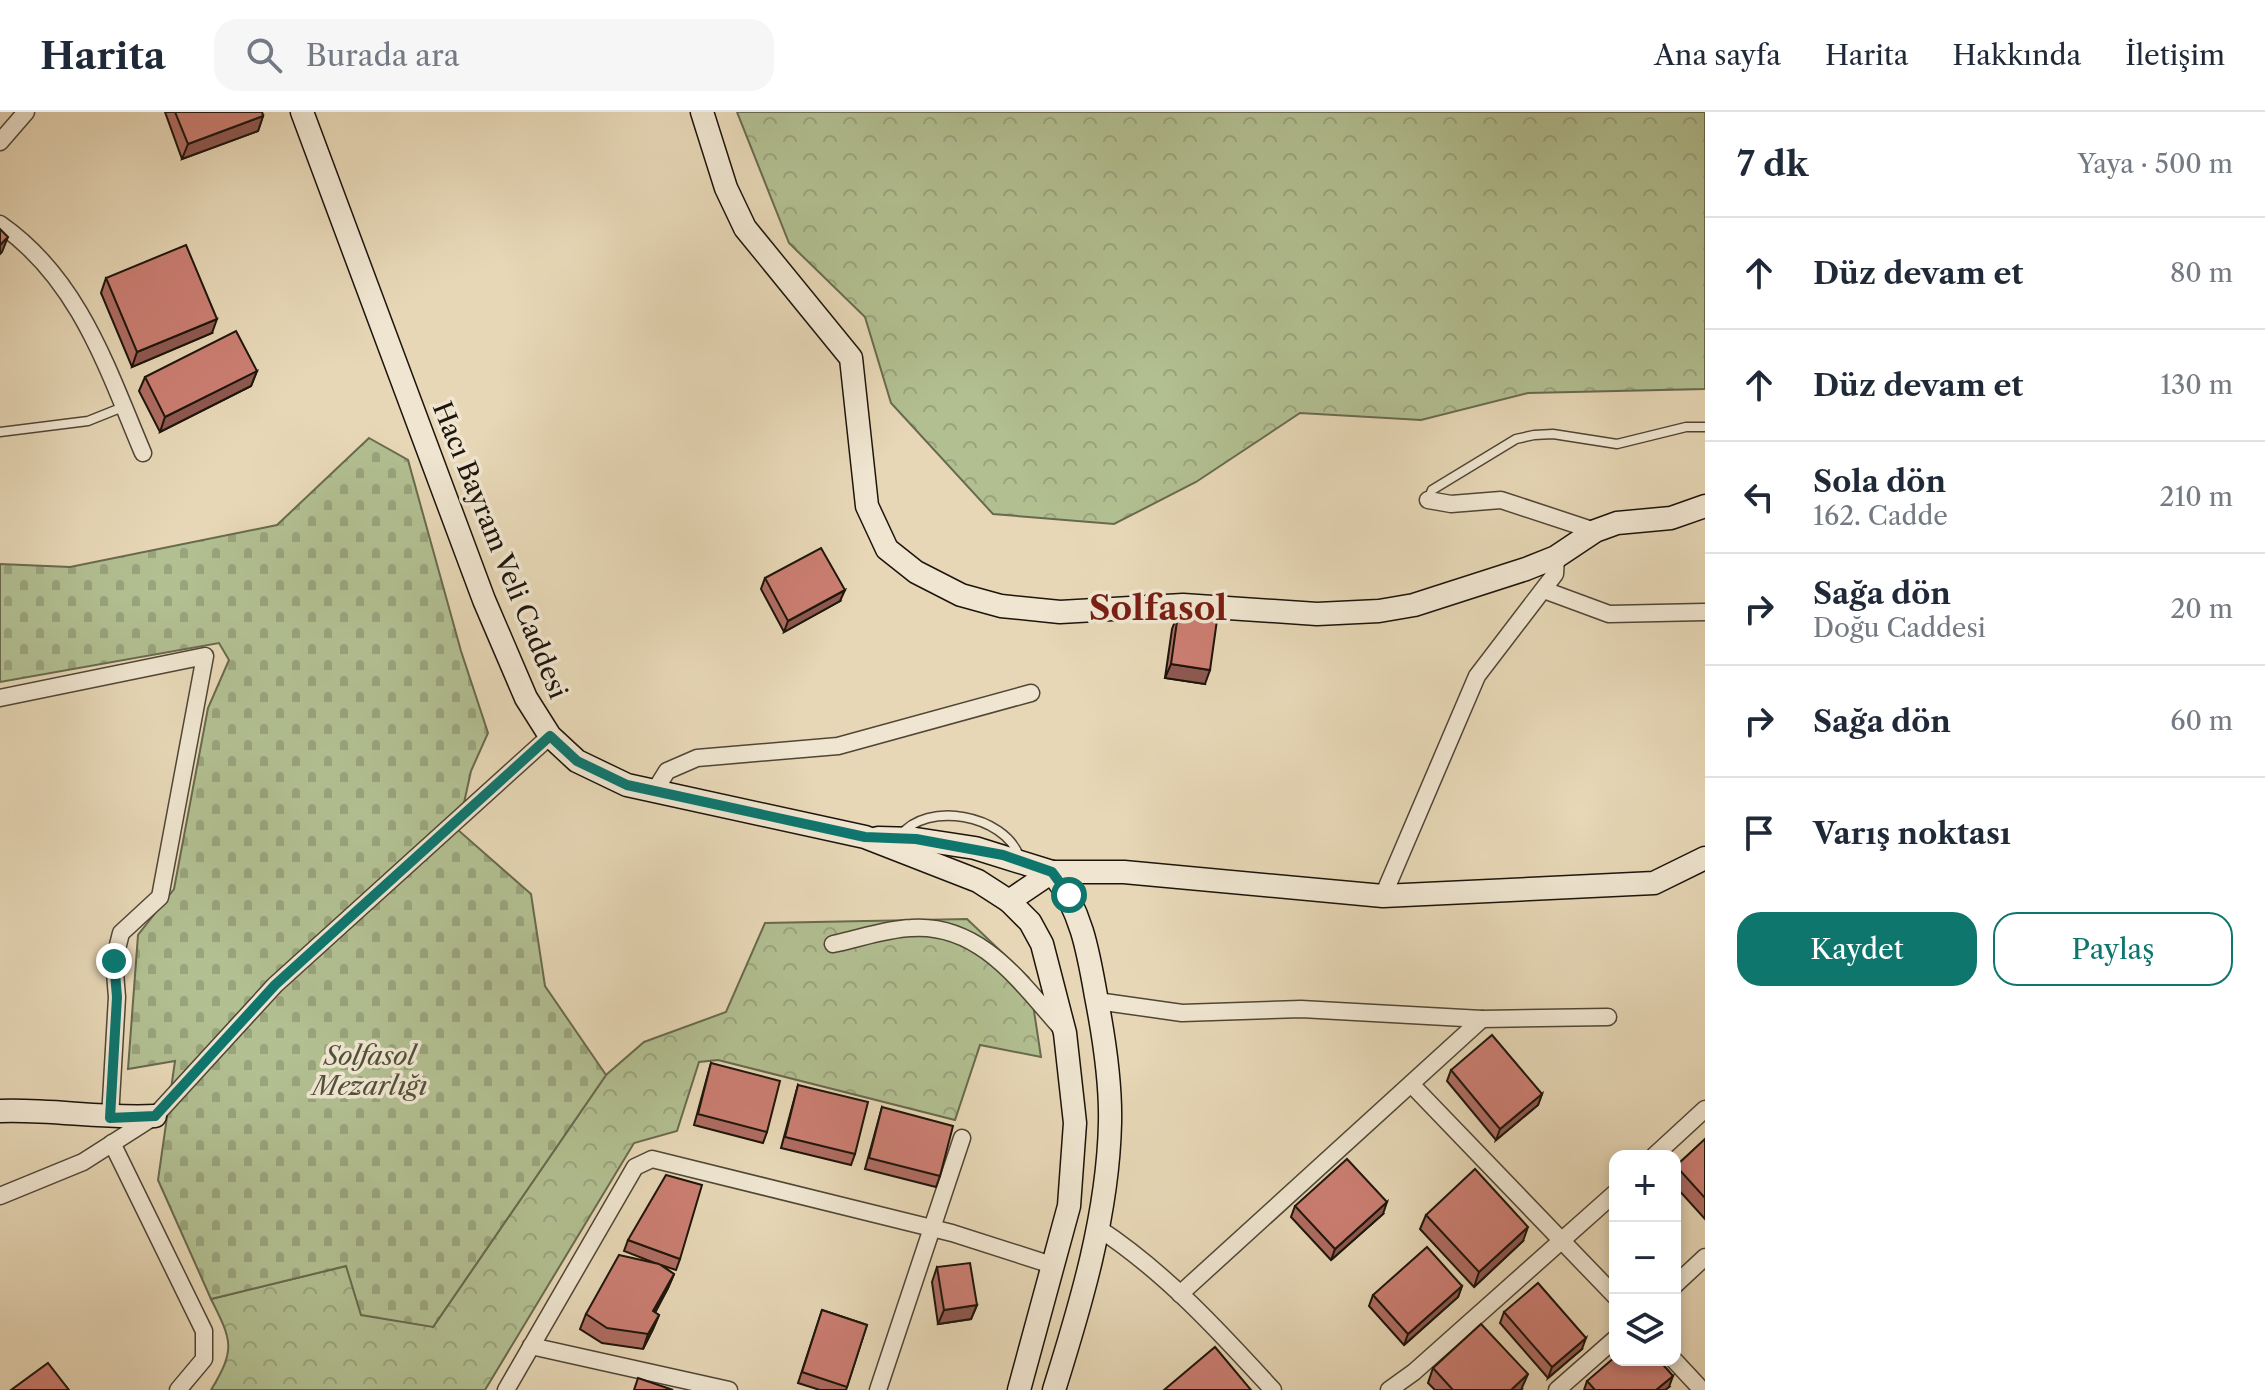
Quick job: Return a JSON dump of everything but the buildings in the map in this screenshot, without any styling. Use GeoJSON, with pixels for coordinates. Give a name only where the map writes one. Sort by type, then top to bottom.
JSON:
{"type":"FeatureCollection","features":[{"type":"Feature","properties":{"kind":"main road","name":"Hacı Bayram Veli Caddesi"},"geometry":{"type":"LineString","coordinates":[[302,112],[484,600],[526,698],[550,736],[599,774],[654,792],[865,837]]}},
{"type":"Feature","properties":{"kind":"main road"},"geometry":{"type":"LineString","coordinates":[[702,112],[726,188],[745,228],[851,358],[867,506],[887,549],[916,572],[961,595],[1015,608],[1060,612],[1183,605],[1317,614],[1414,605],[1556,557],[1595,531],[1617,523],[1671,518],[1705,506]]}},
{"type":"Feature","properties":{"kind":"main road"},"geometry":{"type":"LineString","coordinates":[[865,837],[975,848],[1052,872],[1124,872],[1383,896],[1654,883],[1705,858]]}},
{"type":"Feature","properties":{"kind":"main road"},"geometry":{"type":"LineString","coordinates":[[865,837],[978,881],[1009,901],[1030,922],[1042,944],[1065,1033],[1075,1123],[1069,1206],[1019,1390]]}},
{"type":"Feature","properties":{"kind":"main road"},"geometry":{"type":"LineString","coordinates":[[1009,901],[1052,872]]}},
{"type":"Feature","properties":{"kind":"main road"},"geometry":{"type":"LineString","coordinates":[[1052,872],[1069,895],[1080,920],[1097,1001],[1110,1123],[1098,1228],[1076,1321],[1054,1390]]}},
{"type":"Feature","properties":{"kind":"main road"},"geometry":{"type":"LineString","coordinates":[[0,1111],[31,1110],[110,1118],[155,1116]]}},
{"type":"Feature","properties":{"kind":"street"},"geometry":{"type":"LineString","coordinates":[[0,142],[26,112]]}},
{"type":"Feature","properties":{"kind":"street"},"geometry":{"type":"LineString","coordinates":[[0,224],[43,258],[92,332],[143,453]]}},
{"type":"Feature","properties":{"kind":"street"},"geometry":{"type":"LineString","coordinates":[[1428,500],[1451,504],[1501,500],[1595,531]]}},
{"type":"Feature","properties":{"kind":"street"},"geometry":{"type":"LineString","coordinates":[[1383,896],[1477,676],[1555,574],[1556,557]]}},
{"type":"Feature","properties":{"kind":"street"},"geometry":{"type":"LineString","coordinates":[[1544,590],[1609,614],[1705,612]]}},
{"type":"Feature","properties":{"kind":"street"},"geometry":{"type":"LineString","coordinates":[[0,698],[205,656],[160,897],[121,933],[114,961],[117,997],[110,1118]]}},
{"type":"Feature","properties":{"kind":"street"},"geometry":{"type":"LineString","coordinates":[[654,792],[667,771],[697,758],[838,746],[1031,693]]}},
{"type":"Feature","properties":{"kind":"street"},"geometry":{"type":"LineString","coordinates":[[0,1196],[83,1162],[155,1116],[275,985],[550,736]]}},
{"type":"Feature","properties":{"kind":"street"},"geometry":{"type":"LineString","coordinates":[[833,944],[911,928],[959,932],[999,961],[1065,1033]]}},
{"type":"Feature","properties":{"kind":"street"},"geometry":{"type":"LineString","coordinates":[[1097,1001],[1182,1013],[1301,1009],[1482,1019],[1608,1017]]}},
{"type":"Feature","properties":{"kind":"street"},"geometry":{"type":"LineString","coordinates":[[1180,1294],[1482,1019]]}},
{"type":"Feature","properties":{"kind":"street"},"geometry":{"type":"LineString","coordinates":[[1411,1084],[1613,1294]]}},
{"type":"Feature","properties":{"kind":"street"},"geometry":{"type":"LineString","coordinates":[[1661,1150],[1705,1109]]}},
{"type":"Feature","properties":{"kind":"street"},"geometry":{"type":"LineString","coordinates":[[878,1390],[962,1138]]}},
{"type":"Feature","properties":{"kind":"street"},"geometry":{"type":"LineString","coordinates":[[112,1143],[204,1331],[204,1359],[178,1390]]}},
{"type":"Feature","properties":{"kind":"street"},"geometry":{"type":"LineString","coordinates":[[506,1390],[635,1167],[652,1159],[931,1228],[1055,1266]]}},
{"type":"Feature","properties":{"kind":"street"},"geometry":{"type":"LineString","coordinates":[[1389,1390],[1609,1199]]}},
{"type":"Feature","properties":{"kind":"street"},"geometry":{"type":"LineString","coordinates":[[1098,1228],[1133,1251],[1214,1325],[1273,1390]]}},
{"type":"Feature","properties":{"kind":"street"},"geometry":{"type":"LineString","coordinates":[[1681,1279],[1705,1257]]}},
{"type":"Feature","properties":{"kind":"street"},"geometry":{"type":"LineString","coordinates":[[1557,1390],[1609,1344]]}},
{"type":"Feature","properties":{"kind":"street"},"geometry":{"type":"LineString","coordinates":[[531,1346],[729,1390]]}},
{"type":"Feature","properties":{"kind":"street"},"geometry":{"type":"LineString","coordinates":[[1680,1366],[1702,1390]]}},
{"type":"Feature","properties":{"kind":"lane"},"geometry":{"type":"LineString","coordinates":[[0,432],[88,421],[123,407]]}},
{"type":"Feature","properties":{"kind":"lane"},"geometry":{"type":"LineString","coordinates":[[1428,500],[1432,490],[1516,439],[1553,434],[1617,444],[1686,427],[1705,427]]}},
{"type":"Feature","properties":{"kind":"green space"},"geometry":{"type":"Polygon","coordinates":[[[737,112],[1705,112],[1705,389],[1528,393],[1421,420],[1300,413],[1196,482],[1114,524],[993,514],[891,403],[865,317],[789,243],[737,112]]]}},
{"type":"Feature","properties":{"kind":"green space","name":"Solfasol Mezarlığı"},"geometry":{"type":"Polygon","coordinates":[[[369,438],[408,460],[461,651],[488,733],[471,771],[458,830],[531,894],[545,986],[606,1075],[433,1327],[361,1315],[346,1266],[211,1299],[158,1180],[175,1061],[128,1069],[138,935],[174,889],[208,708],[229,660],[219,643],[0,682],[0,564],[70,567],[277,525],[369,438]]]}},
{"type":"Feature","properties":{"kind":"green space"},"geometry":{"type":"Polygon","coordinates":[[[967,919],[1029,978],[1041,1057],[980,1045],[955,1120],[718,1060],[699,1062],[677,1131],[634,1143],[485,1390],[211,1390],[228,1354],[228,1345],[227,1335],[211,1299],[346,1266],[433,1327],[606,1075],[644,1042],[726,1012],[765,923],[967,919]]]}},
{"type":"Feature","properties":{"kind":"district","name":"Solfasol"},"geometry":{"type":"Point","coordinates":[1158,608]}},
{"type":"Feature","properties":{"kind":"route"},"geometry":{"type":"LineString","coordinates":[[114,961],[117,997],[110,1118],[155,1116],[275,985],[550,736],[577,761],[627,785],[865,837],[916,839],[975,848],[1052,872],[1069,895]]}}]}
